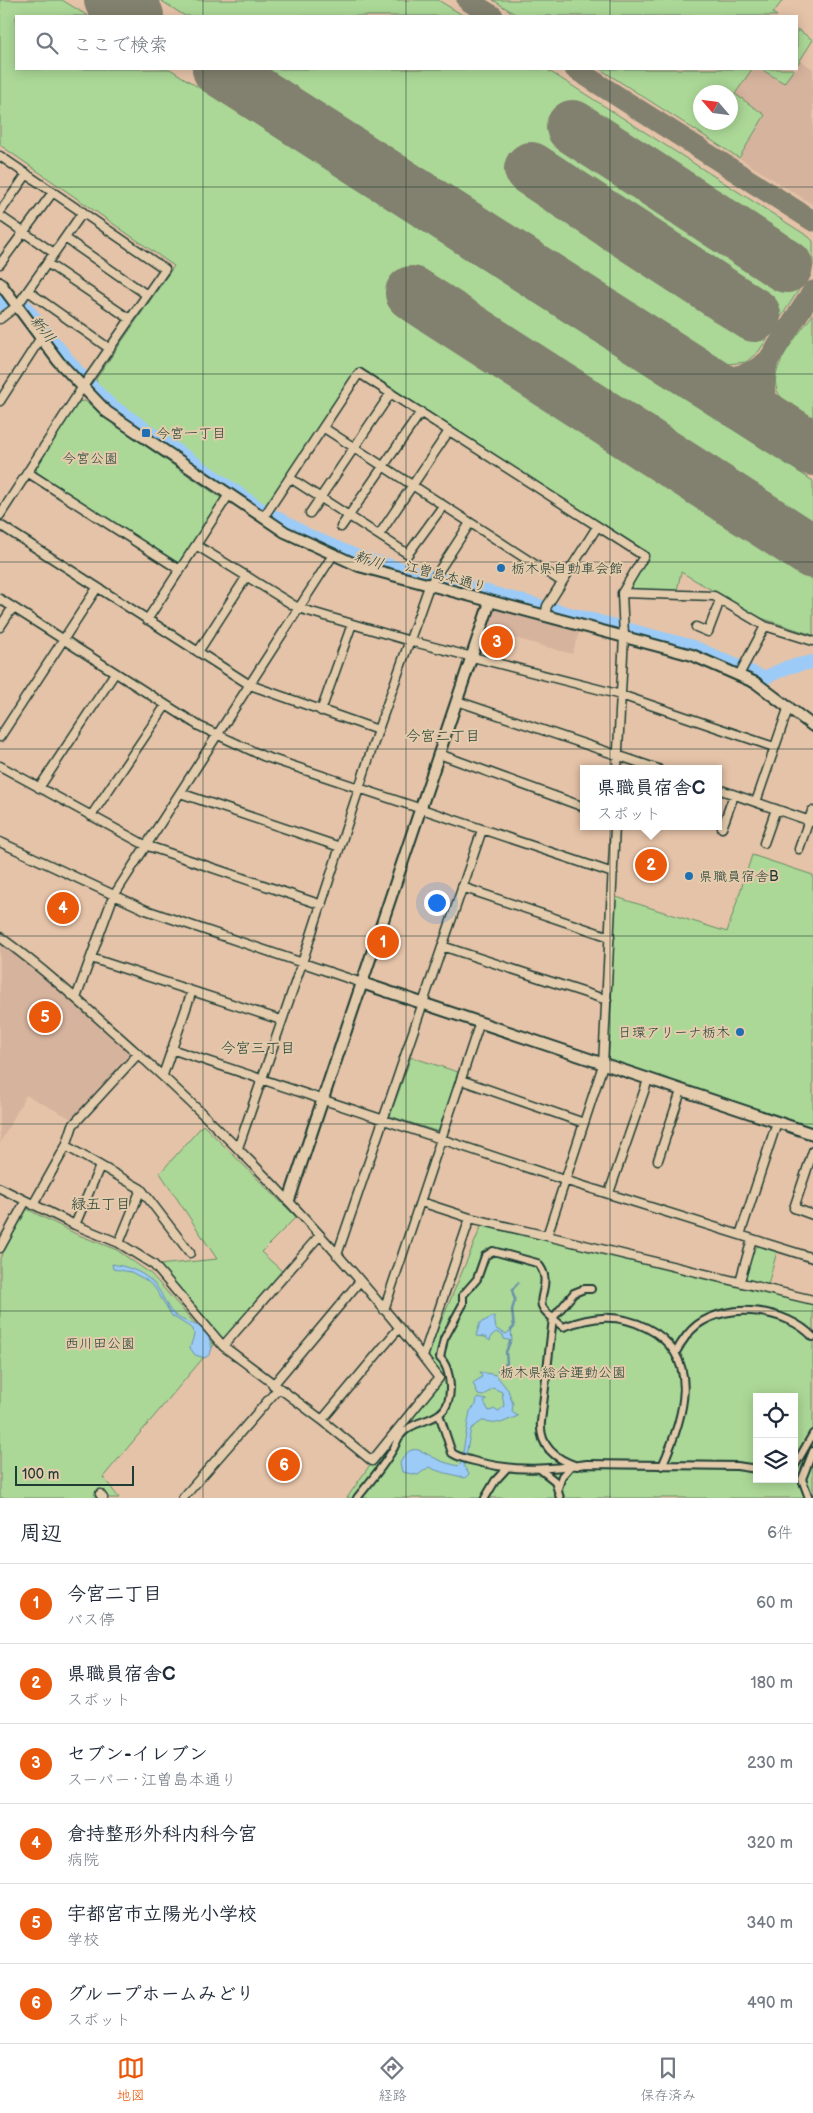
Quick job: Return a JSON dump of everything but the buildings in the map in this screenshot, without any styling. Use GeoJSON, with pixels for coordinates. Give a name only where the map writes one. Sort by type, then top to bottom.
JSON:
{"type":"FeatureCollection","features":[{"type":"Feature","properties":{"kind":"street"},"geometry":{"type":"LineString","coordinates":[[0,156],[165,269],[82,388],[0,515]]}},
{"type":"Feature","properties":{"kind":"street"},"geometry":{"type":"LineString","coordinates":[[27,174],[0,214],[54,253]]}},
{"type":"Feature","properties":{"kind":"street"},"geometry":{"type":"LineString","coordinates":[[0,264],[53,192]]}},
{"type":"Feature","properties":{"kind":"street"},"geometry":{"type":"LineString","coordinates":[[0,319],[17,306],[83,212]]}},
{"type":"Feature","properties":{"kind":"street"},"geometry":{"type":"LineString","coordinates":[[65,238],[147,295]]}},
{"type":"Feature","properties":{"kind":"street"},"geometry":{"type":"LineString","coordinates":[[47,263],[130,319]]}},
{"type":"Feature","properties":{"kind":"street","name":"江曽島本通り"},"geometry":{"type":"LineString","coordinates":[[0,283],[40,339],[82,388],[114,418],[228,496],[285,532],[359,566],[692,655],[739,675],[788,706],[813,726]]}},
{"type":"Feature","properties":{"kind":"street"},"geometry":{"type":"LineString","coordinates":[[28,291],[110,348]]}},
{"type":"Feature","properties":{"kind":"street"},"geometry":{"type":"LineString","coordinates":[[0,401],[40,339]]}},
{"type":"Feature","properties":{"kind":"street"},"geometry":{"type":"LineString","coordinates":[[263,518],[359,373],[644,556],[622,593],[624,636],[617,765]]}},
{"type":"Feature","properties":{"kind":"street"},"geometry":{"type":"LineString","coordinates":[[310,513],[391,393]]}},
{"type":"Feature","properties":{"kind":"street"},"geometry":{"type":"LineString","coordinates":[[341,527],[421,412]]}},
{"type":"Feature","properties":{"kind":"street"},"geometry":{"type":"LineString","coordinates":[[324,428],[562,582]]}},
{"type":"Feature","properties":{"kind":"street"},"geometry":{"type":"LineString","coordinates":[[379,535],[449,430]]}},
{"type":"Feature","properties":{"kind":"street"},"geometry":{"type":"LineString","coordinates":[[27,472],[180,570]]}},
{"type":"Feature","properties":{"kind":"street"},"geometry":{"type":"LineString","coordinates":[[290,478],[408,554],[444,506]]}},
{"type":"Feature","properties":{"kind":"street"},"geometry":{"type":"LineString","coordinates":[[147,620],[228,496]]}},
{"type":"Feature","properties":{"kind":"street"},"geometry":{"type":"LineString","coordinates":[[238,1148],[322,905],[378,730],[429,586],[470,523]]}},
{"type":"Feature","properties":{"kind":"street"},"geometry":{"type":"LineString","coordinates":[[0,525],[250,685],[378,730]]}},
{"type":"Feature","properties":{"kind":"street"},"geometry":{"type":"LineString","coordinates":[[545,616],[547,606],[598,527]]}},
{"type":"Feature","properties":{"kind":"street"},"geometry":{"type":"LineString","coordinates":[[196,545],[298,608],[410,641],[621,695],[774,747]]}},
{"type":"Feature","properties":{"kind":"street"},"geometry":{"type":"LineString","coordinates":[[76,998],[113,897],[333,555]]}},
{"type":"Feature","properties":{"kind":"street"},"geometry":{"type":"LineString","coordinates":[[198,652],[247,576]]}},
{"type":"Feature","properties":{"kind":"street"},"geometry":{"type":"LineString","coordinates":[[0,737],[97,588]]}},
{"type":"Feature","properties":{"kind":"street"},"geometry":{"type":"LineString","coordinates":[[622,593],[714,596],[765,626],[813,641]]}},
{"type":"Feature","properties":{"kind":"street"},"geometry":{"type":"LineString","coordinates":[[0,599],[62,640],[216,735],[263,756],[613,873]]}},
{"type":"Feature","properties":{"kind":"street"},"geometry":{"type":"LineString","coordinates":[[696,628],[708,632],[720,600]]}},
{"type":"Feature","properties":{"kind":"street"},"geometry":{"type":"LineString","coordinates":[[289,1200],[490,602]]}},
{"type":"Feature","properties":{"kind":"street"},"geometry":{"type":"LineString","coordinates":[[0,627],[12,608]]}},
{"type":"Feature","properties":{"kind":"street"},"geometry":{"type":"LineString","coordinates":[[321,711],[352,624]]}},
{"type":"Feature","properties":{"kind":"street"},"geometry":{"type":"LineString","coordinates":[[739,675],[765,626]]}},
{"type":"Feature","properties":{"kind":"street"},"geometry":{"type":"LineString","coordinates":[[39,788],[115,673]]}},
{"type":"Feature","properties":{"kind":"street"},"geometry":{"type":"LineString","coordinates":[[457,701],[647,765]]}},
{"type":"Feature","properties":{"kind":"street"},"geometry":{"type":"LineString","coordinates":[[91,816],[166,705]]}},
{"type":"Feature","properties":{"kind":"street"},"geometry":{"type":"LineString","coordinates":[[756,802],[788,706]]}},
{"type":"Feature","properties":{"kind":"street"},"geometry":{"type":"LineString","coordinates":[[439,754],[580,806]]}},
{"type":"Feature","properties":{"kind":"street"},"geometry":{"type":"LineString","coordinates":[[0,766],[146,845],[322,905]]}},
{"type":"Feature","properties":{"kind":"street"},"geometry":{"type":"LineString","coordinates":[[722,791],[811,821]]}},
{"type":"Feature","properties":{"kind":"street"},"geometry":{"type":"LineString","coordinates":[[180,794],[340,847]]}},
{"type":"Feature","properties":{"kind":"street"},"geometry":{"type":"LineString","coordinates":[[722,828],[734,795]]}},
{"type":"Feature","properties":{"kind":"street"},"geometry":{"type":"LineString","coordinates":[[764,843],[776,809]]}},
{"type":"Feature","properties":{"kind":"street"},"geometry":{"type":"LineString","coordinates":[[799,849],[811,821],[812,810]]}},
{"type":"Feature","properties":{"kind":"street"},"geometry":{"type":"LineString","coordinates":[[337,1255],[482,830]]}},
{"type":"Feature","properties":{"kind":"street"},"geometry":{"type":"LineString","coordinates":[[547,1236],[603,1064],[615,830]]}},
{"type":"Feature","properties":{"kind":"street"},"geometry":{"type":"LineString","coordinates":[[0,842],[113,897],[146,910],[813,1134]]}},
{"type":"Feature","properties":{"kind":"street"},"geometry":{"type":"LineString","coordinates":[[462,887],[610,937]]}},
{"type":"Feature","properties":{"kind":"street"},"geometry":{"type":"LineString","coordinates":[[0,937],[76,998],[163,1075],[238,1148],[320,1234],[439,1378],[372,1461],[322,1420],[223,1346],[154,1266],[119,1243],[75,1226],[0,1190]]}},
{"type":"Feature","properties":{"kind":"street"},"geometry":{"type":"LineString","coordinates":[[442,946],[607,1000]]}},
{"type":"Feature","properties":{"kind":"street"},"geometry":{"type":"LineString","coordinates":[[91,958],[281,1020]]}},
{"type":"Feature","properties":{"kind":"street"},"geometry":{"type":"LineString","coordinates":[[163,1075],[192,991]]}},
{"type":"Feature","properties":{"kind":"street"},"geometry":{"type":"LineString","coordinates":[[384,1310],[480,1022]]}},
{"type":"Feature","properties":{"kind":"street"},"geometry":{"type":"LineString","coordinates":[[171,1049],[324,1098],[564,1180],[813,1258]]}},
{"type":"Feature","properties":{"kind":"street"},"geometry":{"type":"LineString","coordinates":[[33,1206],[66,1146],[73,1125],[138,1054]]}},
{"type":"Feature","properties":{"kind":"street"},"geometry":{"type":"LineString","coordinates":[[461,1080],[584,1122]]}},
{"type":"Feature","properties":{"kind":"street"},"geometry":{"type":"LineString","coordinates":[[609,1193],[648,1080]]}},
{"type":"Feature","properties":{"kind":"street"},"geometry":{"type":"LineString","coordinates":[[658,1160],[681,1091]]}},
{"type":"Feature","properties":{"kind":"street"},"geometry":{"type":"LineString","coordinates":[[740,1235],[777,1122]]}},
{"type":"Feature","properties":{"kind":"street"},"geometry":{"type":"LineString","coordinates":[[66,1146],[141,1189],[190,1253]]}},
{"type":"Feature","properties":{"kind":"street"},"geometry":{"type":"LineString","coordinates":[[813,1151],[794,1208],[813,1214]]}},
{"type":"Feature","properties":{"kind":"street"},"geometry":{"type":"LineString","coordinates":[[75,1226],[100,1166]]}},
{"type":"Feature","properties":{"kind":"street"},"geometry":{"type":"LineString","coordinates":[[119,1243],[141,1189]]}},
{"type":"Feature","properties":{"kind":"street"},"geometry":{"type":"LineString","coordinates":[[0,1248],[25,1202]]}},
{"type":"Feature","properties":{"kind":"street"},"geometry":{"type":"LineString","coordinates":[[421,1202],[470,1218],[740,1281],[813,1300]]}},
{"type":"Feature","properties":{"kind":"street"},"geometry":{"type":"LineString","coordinates":[[423,1357],[470,1218]]}},
{"type":"Feature","properties":{"kind":"street"},"geometry":{"type":"LineString","coordinates":[[223,1346],[320,1234]]}},
{"type":"Feature","properties":{"kind":"street"},"geometry":{"type":"LineString","coordinates":[[740,1281],[752,1238]]}},
{"type":"Feature","properties":{"kind":"street"},"geometry":{"type":"LineString","coordinates":[[357,1498],[392,1451],[400,1437],[424,1419],[439,1414],[446,1403],[450,1380],[446,1364],[440,1358],[444,1339],[463,1304],[464,1295],[477,1279],[480,1266],[488,1252],[493,1251],[540,1266],[545,1278],[542,1306],[563,1327],[584,1319],[604,1316],[621,1318],[657,1333],[676,1352],[681,1367],[684,1390],[682,1414],[662,1466]]}},
{"type":"Feature","properties":{"kind":"street"},"geometry":{"type":"LineString","coordinates":[[183,1498],[276,1387],[360,1281]]}},
{"type":"Feature","properties":{"kind":"street"},"geometry":{"type":"LineString","coordinates":[[576,1466],[550,1452],[540,1433],[552,1318],[574,1293],[584,1289],[591,1289]]}},
{"type":"Feature","properties":{"kind":"street"},"geometry":{"type":"LineString","coordinates":[[676,1352],[687,1334],[699,1323],[718,1315],[738,1311],[754,1311],[787,1320],[813,1337]]}},
{"type":"Feature","properties":{"kind":"street"},"geometry":{"type":"LineString","coordinates":[[322,1420],[398,1328]]}},
{"type":"Feature","properties":{"kind":"street"},"geometry":{"type":"LineString","coordinates":[[439,1414],[452,1453],[463,1458],[506,1469],[569,1468],[576,1466],[737,1466],[753,1468]]}},
{"type":"Feature","properties":{"kind":"street"},"geometry":{"type":"LineString","coordinates":[[798,1461],[813,1434]]}},
{"type":"Feature","properties":{"kind":"street"},"geometry":{"type":"LineString","coordinates":[[809,1498],[802,1479],[813,1451]]}},
{"type":"Feature","properties":{"kind":"street"},"geometry":{"type":"LineString","coordinates":[[558,1488],[562,1476],[569,1468]]}},
{"type":"Feature","properties":{"kind":"street"},"geometry":{"type":"LineString","coordinates":[[485,1498],[495,1481],[506,1469]]}},
{"type":"Feature","properties":{"kind":"street"},"geometry":{"type":"LineString","coordinates":[[540,1469],[555,1481],[560,1498]]}},
{"type":"Feature","properties":{"kind":"street"},"geometry":{"type":"LineString","coordinates":[[798,1469],[804,1470]]}},
{"type":"Feature","properties":{"kind":"shaded area"},"geometry":{"type":"Polygon","coordinates":[[[800,60],[813,69],[813,205],[739,158],[765,115],[738,96],[738,90],[751,70],[763,70],[784,83],[793,70],[798,70],[800,60]]]}},
{"type":"Feature","properties":{"kind":"shaded area"},"geometry":{"type":"Polygon","coordinates":[[[494,608],[580,630],[572,654],[511,637],[503,660],[479,652],[494,608]]]}},
{"type":"Feature","properties":{"kind":"shaded area"},"geometry":{"type":"Polygon","coordinates":[[[0,942],[49,981],[130,1053],[72,1119],[26,1095],[0,1143],[0,942]]]}},
{"type":"Feature","properties":{"kind":"green space"},"geometry":{"type":"Polygon","coordinates":[[[0,0],[62,0],[86,15],[15,15],[15,70],[172,70],[813,481],[813,635],[758,617],[681,572],[677,591],[628,589],[648,552],[605,527],[360,367],[270,505],[264,507],[99,391],[96,379],[174,266],[0,145],[0,0]]]}},
{"type":"Feature","properties":{"kind":"green space"},"geometry":{"type":"Polygon","coordinates":[[[160,0],[438,0],[462,15],[183,15],[160,0]]]}},
{"type":"Feature","properties":{"kind":"green space"},"geometry":{"type":"Polygon","coordinates":[[[493,0],[783,0],[773,13],[776,15],[516,15],[493,0]]]}},
{"type":"Feature","properties":{"kind":"green space"},"geometry":{"type":"Polygon","coordinates":[[[798,30],[813,40],[798,63],[798,30]]]}},
{"type":"Feature","properties":{"kind":"green space"},"geometry":{"type":"Polygon","coordinates":[[[269,70],[548,70],[809,237],[813,241],[813,266],[811,271],[759,351],[746,362],[728,364],[269,70]]]}},
{"type":"Feature","properties":{"kind":"green space"},"geometry":{"type":"Polygon","coordinates":[[[602,70],[751,70],[738,90],[738,85],[693,85],[693,129],[602,70]]]}},
{"type":"Feature","properties":{"kind":"green space"},"geometry":{"type":"Polygon","coordinates":[[[763,70],[793,70],[784,83],[763,70]]]}},
{"type":"Feature","properties":{"kind":"green space"},"geometry":{"type":"Polygon","coordinates":[[[738,96],[765,115],[739,158],[695,130],[738,130],[738,96]]]}},
{"type":"Feature","properties":{"kind":"green space"},"geometry":{"type":"Polygon","coordinates":[[[813,314],[813,418],[783,399],[777,390],[776,379],[778,368],[784,356],[813,314]]]}},
{"type":"Feature","properties":{"kind":"green space","name":"今宮公園"},"geometry":{"type":"Polygon","coordinates":[[[85,401],[118,427],[221,498],[181,562],[176,563],[37,473],[36,465],[77,402],[85,401]]]}},
{"type":"Feature","properties":{"kind":"green space"},"geometry":{"type":"Polygon","coordinates":[[[752,855],[813,875],[813,1128],[608,1061],[616,897],[727,932],[752,855]]]}},
{"type":"Feature","properties":{"kind":"green space"},"geometry":{"type":"Polygon","coordinates":[[[411,1057],[458,1072],[439,1132],[390,1116],[411,1057]]]}},
{"type":"Feature","properties":{"kind":"green space"},"geometry":{"type":"Polygon","coordinates":[[[203,1125],[296,1217],[261,1252],[283,1272],[228,1337],[222,1339],[158,1265],[217,1259],[160,1173],[203,1125]]]}},
{"type":"Feature","properties":{"kind":"green space","name":"西川田公園"},"geometry":{"type":"Polygon","coordinates":[[[27,1209],[76,1234],[117,1250],[151,1274],[214,1345],[103,1477],[119,1498],[0,1498],[0,1258],[27,1209]]]}},
{"type":"Feature","properties":{"kind":"green space","name":"栃木県総合運動公園"},"geometry":{"type":"Polygon","coordinates":[[[483,1222],[726,1277],[813,1305],[813,1498],[347,1498],[374,1459],[438,1381],[428,1353],[483,1222]]]}},
{"type":"Feature","properties":{"kind":"green space"},"geometry":{"type":"Polygon","coordinates":[[[759,1246],[777,1251],[768,1285],[747,1279],[745,1276],[753,1249],[759,1246]]]}},
{"type":"Feature","properties":{"kind":"water"},"geometry":{"type":"Polygon","coordinates":[[[112,1264],[132,1269],[150,1279],[176,1316],[198,1326],[206,1333],[212,1348],[210,1354],[205,1358],[195,1355],[190,1348],[194,1335],[193,1329],[172,1316],[155,1288],[146,1280],[131,1272],[113,1269],[112,1264]]]}},
{"type":"Feature","properties":{"kind":"water"},"geometry":{"type":"Polygon","coordinates":[[[494,1316],[496,1329],[506,1334],[511,1330],[512,1341],[504,1339],[503,1335],[496,1332],[491,1336],[490,1341],[485,1337],[476,1336],[480,1323],[494,1316]]]}},
{"type":"Feature","properties":{"kind":"water"},"geometry":{"type":"Polygon","coordinates":[[[480,1372],[496,1375],[508,1390],[513,1404],[512,1412],[518,1416],[501,1423],[482,1421],[471,1429],[464,1466],[469,1474],[465,1478],[429,1467],[418,1475],[402,1472],[400,1463],[409,1451],[413,1450],[418,1450],[458,1466],[461,1463],[470,1411],[476,1405],[477,1398],[487,1400],[484,1402],[489,1411],[495,1409],[499,1411],[504,1406],[502,1392],[493,1388],[483,1396],[478,1395],[473,1383],[482,1377],[480,1372]]]}},
{"type":"Feature","properties":{"kind":"waterway","name":"新川"},"geometry":{"type":"LineString","coordinates":[[0,299],[6,306],[21,302],[80,375],[109,404],[259,508],[311,537],[360,558],[693,647],[764,678],[788,667],[813,662]]}},
{"type":"Feature","properties":{"kind":"waterway"},"geometry":{"type":"LineString","coordinates":[[511,1330],[514,1327],[512,1310],[515,1300],[512,1290],[518,1283]]}},
{"type":"Feature","properties":{"kind":"waterway"},"geometry":{"type":"LineString","coordinates":[[498,1371],[507,1363],[506,1352],[510,1342]]}},
{"type":"Feature","properties":{"kind":"taxiway"},"geometry":{"type":"LineString","coordinates":[[467,0],[491,15]]}},
{"type":"Feature","properties":{"kind":"taxiway"},"geometry":{"type":"LineString","coordinates":[[577,70],[813,221]]}},
{"type":"Feature","properties":{"kind":"taxiway"},"geometry":{"type":"LineString","coordinates":[[776,426],[766,402],[765,393],[765,376],[769,359],[813,291]]}},
{"type":"Feature","properties":{"kind":"taxiway"},"geometry":{"type":"LineString","coordinates":[[694,373],[714,377],[734,376],[752,371],[769,359]]}},
{"type":"Feature","properties":{"kind":"runway"},"geometry":{"type":"LineString","coordinates":[[111,0],[135,15]]}},
{"type":"Feature","properties":{"kind":"runway"},"geometry":{"type":"LineString","coordinates":[[221,70],[813,449]]}},
{"type":"Feature","properties":{"kind":"runway"},"geometry":{"type":"LineString","coordinates":[[573,127],[786,266]]}},
{"type":"Feature","properties":{"kind":"runway"},"geometry":{"type":"LineString","coordinates":[[531,169],[754,315]]}},
{"type":"Feature","properties":{"kind":"runway"},"geometry":{"type":"LineString","coordinates":[[412,293],[813,552]]}},
{"type":"Feature","properties":{"kind":"place","name":"今宮一丁目"},"geometry":{"type":"Point","coordinates":[146,433]}},
{"type":"Feature","properties":{"kind":"place","name":"栃木県自動車会館"},"geometry":{"type":"Point","coordinates":[501,568]}},
{"type":"Feature","properties":{"kind":"place","name":"セブン-イレブン"},"geometry":{"type":"Point","coordinates":[497,642]}},
{"type":"Feature","properties":{"kind":"place","name":"県職員宿舎C"},"geometry":{"type":"Point","coordinates":[651,865]}},
{"type":"Feature","properties":{"kind":"place","name":"県職員宿舎B"},"geometry":{"type":"Point","coordinates":[689,876]}},
{"type":"Feature","properties":{"kind":"place","name":"倉持整形外科内科今宮"},"geometry":{"type":"Point","coordinates":[63,908]}},
{"type":"Feature","properties":{"kind":"place","name":"今宮二丁目"},"geometry":{"type":"Point","coordinates":[383,942]}},
{"type":"Feature","properties":{"kind":"place","name":"宇都宮市立陽光小学校"},"geometry":{"type":"Point","coordinates":[45,1017]}},
{"type":"Feature","properties":{"kind":"place","name":"日環アリーナ栃木"},"geometry":{"type":"Point","coordinates":[740,1032]}},
{"type":"Feature","properties":{"kind":"place","name":"グループホームみどり"},"geometry":{"type":"Point","coordinates":[284,1465]}},
{"type":"Feature","properties":{"kind":"district","name":"今宮二丁目"},"geometry":{"type":"Point","coordinates":[443,736]}},
{"type":"Feature","properties":{"kind":"district","name":"今宮三丁目"},"geometry":{"type":"Point","coordinates":[258,1048]}},
{"type":"Feature","properties":{"kind":"district","name":"緑五丁目"},"geometry":{"type":"Point","coordinates":[101,1204]}}]}
